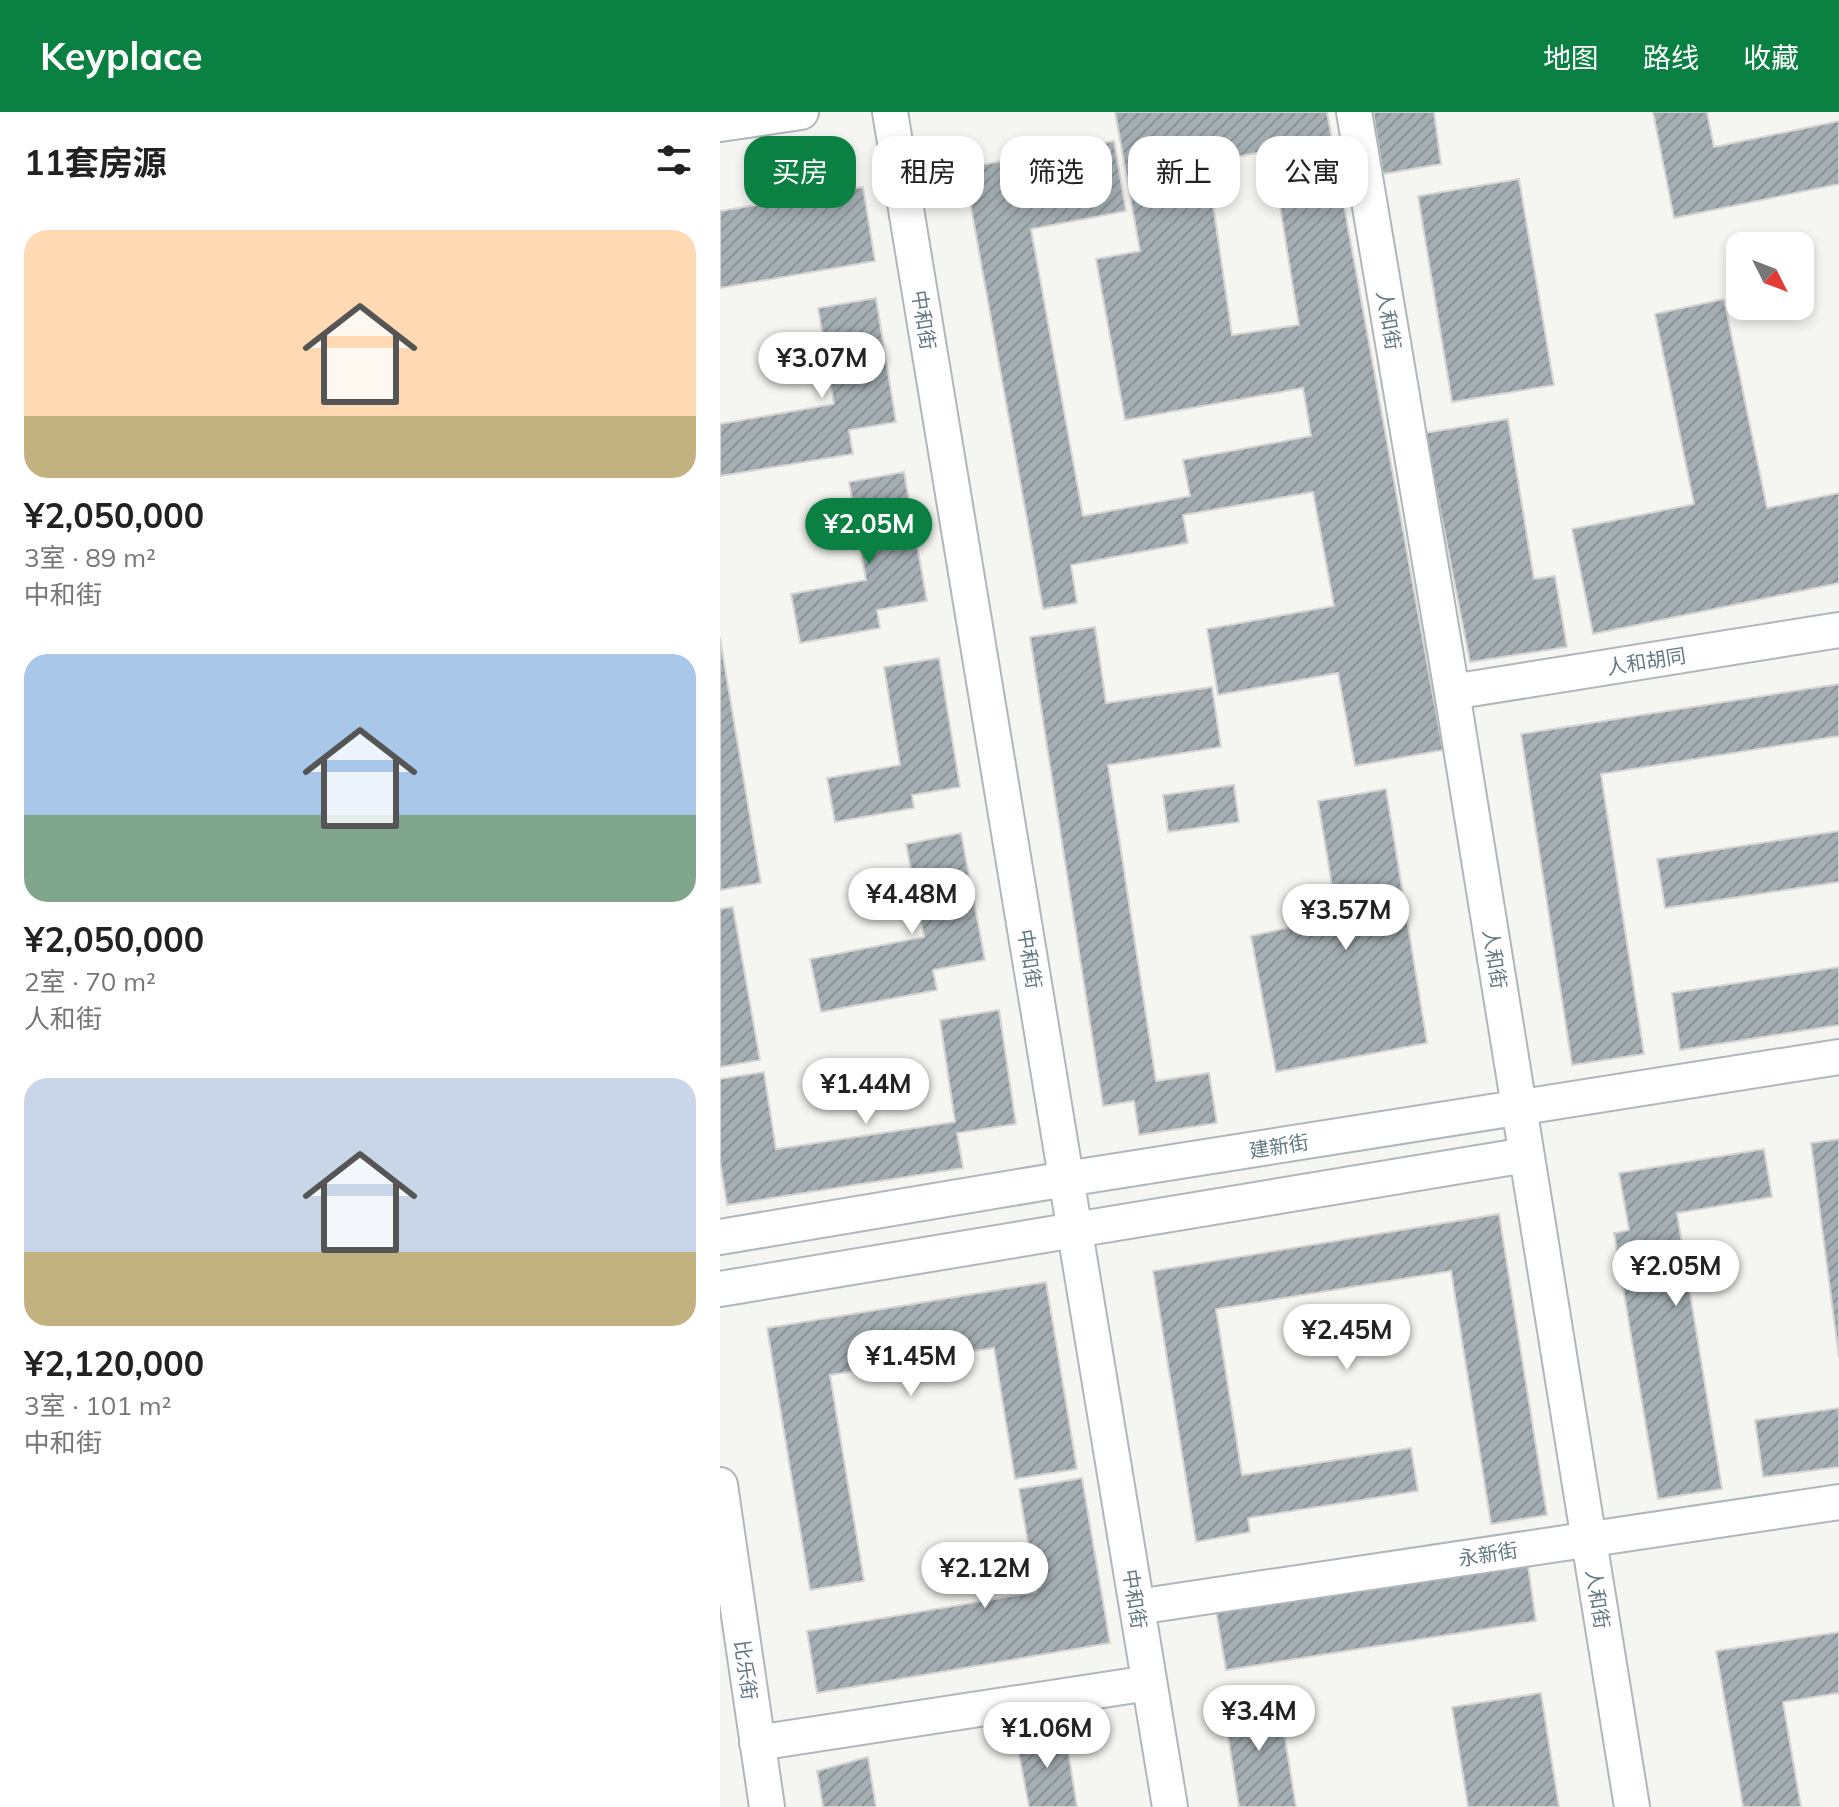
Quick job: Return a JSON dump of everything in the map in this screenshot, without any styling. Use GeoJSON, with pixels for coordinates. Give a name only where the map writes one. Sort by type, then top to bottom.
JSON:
{"type":"FeatureCollection","features":[{"type":"Feature","properties":{"kind":"street"},"geometry":{"type":"LineString","coordinates":[[720,124],[801,112]]}},
{"type":"Feature","properties":{"kind":"street","name":"中和街"},"geometry":{"type":"LineString","coordinates":[[890,112],[1170,1807]]}},
{"type":"Feature","properties":{"kind":"street","name":"人和街"},"geometry":{"type":"LineString","coordinates":[[1354,112],[1452,692],[1632,1807]]}},
{"type":"Feature","properties":{"kind":"street","name":"人和胡同"},"geometry":{"type":"LineString","coordinates":[[1452,692],[1839,630]]}},
{"type":"Feature","properties":{"kind":"street","name":"建新街"},"geometry":{"type":"LineString","coordinates":[[720,1237],[1839,1057]]}},
{"type":"Feature","properties":{"kind":"street"},"geometry":{"type":"LineString","coordinates":[[720,1289],[1526,1155]]}},
{"type":"Feature","properties":{"kind":"street","name":"比乐街"},"geometry":{"type":"LineString","coordinates":[[720,1485],[767,1807]]}},
{"type":"Feature","properties":{"kind":"street","name":"永新街"},"geometry":{"type":"LineString","coordinates":[[1137,1607],[1839,1502]]}},
{"type":"Feature","properties":{"kind":"street"},"geometry":{"type":"LineString","coordinates":[[757,1743],[1149,1683]]}},
{"type":"Feature","properties":{"kind":"building"},"geometry":{"type":"Polygon","coordinates":[[[1115,112],[1327,112],[1331,136],[1256,136],[1256,153],[1240,156],[1240,136],[1128,136],[1128,184],[1115,112]]]}},
{"type":"Feature","properties":{"kind":"building"},"geometry":{"type":"Polygon","coordinates":[[[1373,112],[1434,112],[1441,164],[1383,174],[1373,112]]]}},
{"type":"Feature","properties":{"kind":"building"},"geometry":{"type":"Polygon","coordinates":[[[1653,112],[1707,112],[1714,147],[1839,121],[1839,184],[1674,218],[1653,112]]]}},
{"type":"Feature","properties":{"kind":"building"},"geometry":{"type":"Polygon","coordinates":[[[1114,141],[1126,211],[1031,229],[1083,516],[1190,496],[1183,460],[1311,436],[1303,388],[1125,420],[1096,259],[1140,251],[1132,208],[1214,208],[1232,335],[1299,325],[1280,208],[1344,208],[1443,750],[1355,766],[1338,673],[1218,695],[1207,629],[1334,606],[1313,492],[1183,515],[1188,543],[1071,565],[1077,603],[1043,609],[971,208],[984,208],[984,164],[1000,162],[1000,208],[1112,208],[1114,141]]]}},
{"type":"Feature","properties":{"kind":"building"},"geometry":{"type":"Polygon","coordinates":[[[1519,179],[1554,385],[1452,402],[1418,196],[1519,179]]]}},
{"type":"Feature","properties":{"kind":"building"},"geometry":{"type":"Polygon","coordinates":[[[863,187],[875,261],[720,288],[720,211],[744,207],[856,208],[856,188],[863,187]]]}},
{"type":"Feature","properties":{"kind":"building"},"geometry":{"type":"Polygon","coordinates":[[[876,298],[896,422],[849,430],[853,454],[720,476],[720,424],[834,404],[818,308],[876,298]]]}},
{"type":"Feature","properties":{"kind":"building"},"geometry":{"type":"Polygon","coordinates":[[[1724,299],[1767,508],[1839,493],[1839,583],[1593,634],[1572,529],[1694,504],[1655,314],[1724,299]]]}},
{"type":"Feature","properties":{"kind":"building"},"geometry":{"type":"Polygon","coordinates":[[[1508,419],[1534,579],[1555,576],[1567,647],[1470,662],[1425,433],[1508,419]]]}},
{"type":"Feature","properties":{"kind":"building"},"geometry":{"type":"Polygon","coordinates":[[[904,472],[927,601],[877,610],[880,628],[800,643],[791,594],[866,580],[849,482],[904,472]]]}},
{"type":"Feature","properties":{"kind":"building"},"geometry":{"type":"Polygon","coordinates":[[[1095,627],[1106,703],[1212,687],[1221,747],[1108,765],[1156,1081],[1209,1073],[1217,1123],[1139,1135],[1134,1101],[1103,1106],[1030,637],[1095,627]]]}},
{"type":"Feature","properties":{"kind":"building"},"geometry":{"type":"Polygon","coordinates":[[[720,638],[761,883],[720,890],[720,638]]]}},
{"type":"Feature","properties":{"kind":"building"},"geometry":{"type":"Polygon","coordinates":[[[939,658],[960,787],[912,795],[914,808],[835,822],[827,778],[900,765],[884,667],[939,658]]]}},
{"type":"Feature","properties":{"kind":"building"},"geometry":{"type":"Polygon","coordinates":[[[1839,684],[1839,736],[1601,774],[1644,1054],[1572,1065],[1521,734],[1839,684]]]}},
{"type":"Feature","properties":{"kind":"building"},"geometry":{"type":"Polygon","coordinates":[[[1234,785],[1239,822],[1168,832],[1163,795],[1234,785]]]}},
{"type":"Feature","properties":{"kind":"building"},"geometry":{"type":"Polygon","coordinates":[[[1386,789],[1427,1043],[1276,1072],[1251,936],[1337,917],[1318,801],[1386,789]]]}},
{"type":"Feature","properties":{"kind":"building"},"geometry":{"type":"Polygon","coordinates":[[[1839,831],[1839,882],[1665,908],[1657,859],[1839,831]]]}},
{"type":"Feature","properties":{"kind":"building"},"geometry":{"type":"Polygon","coordinates":[[[961,833],[985,960],[933,970],[937,990],[821,1012],[810,959],[924,937],[906,844],[961,833]]]}},
{"type":"Feature","properties":{"kind":"building"},"geometry":{"type":"Polygon","coordinates":[[[733,907],[760,1060],[720,1067],[720,909],[733,907]]]}},
{"type":"Feature","properties":{"kind":"building"},"geometry":{"type":"Polygon","coordinates":[[[1839,967],[1839,1025],[1680,1050],[1672,993],[1839,967]]]}},
{"type":"Feature","properties":{"kind":"building"},"geometry":{"type":"Polygon","coordinates":[[[999,1010],[1016,1124],[957,1133],[963,1168],[727,1205],[720,1161],[720,1079],[764,1072],[776,1149],[955,1122],[940,1020],[999,1010]]]}},
{"type":"Feature","properties":{"kind":"building"},"geometry":{"type":"Polygon","coordinates":[[[1839,1139],[1839,1358],[1811,1143],[1839,1139]]]}},
{"type":"Feature","properties":{"kind":"building"},"geometry":{"type":"Polygon","coordinates":[[[1764,1149],[1772,1197],[1677,1213],[1722,1489],[1658,1499],[1614,1233],[1629,1230],[1619,1173],[1764,1149]]]}},
{"type":"Feature","properties":{"kind":"building"},"geometry":{"type":"Polygon","coordinates":[[[1499,1214],[1547,1515],[1491,1524],[1451,1271],[1216,1309],[1242,1475],[1411,1448],[1418,1491],[1248,1518],[1250,1532],[1196,1542],[1153,1271],[1499,1214]]]}},
{"type":"Feature","properties":{"kind":"building"},"geometry":{"type":"Polygon","coordinates":[[[1046,1282],[1077,1469],[1015,1479],[994,1348],[830,1375],[864,1581],[810,1590],[767,1328],[1046,1282]]]}},
{"type":"Feature","properties":{"kind":"building"},"geometry":{"type":"Polygon","coordinates":[[[1839,1408],[1839,1467],[1763,1477],[1755,1420],[1839,1408]]]}},
{"type":"Feature","properties":{"kind":"building"},"geometry":{"type":"Polygon","coordinates":[[[1082,1478],[1110,1643],[817,1693],[807,1631],[1036,1592],[1019,1489],[1082,1478]]]}},
{"type":"Feature","properties":{"kind":"building"},"geometry":{"type":"Polygon","coordinates":[[[1528,1566],[1536,1621],[1226,1670],[1216,1611],[1528,1566]]]}},
{"type":"Feature","properties":{"kind":"building"},"geometry":{"type":"Polygon","coordinates":[[[1839,1632],[1839,1693],[1783,1702],[1801,1807],[1743,1807],[1716,1651],[1839,1632]]]}},
{"type":"Feature","properties":{"kind":"building"},"geometry":{"type":"Polygon","coordinates":[[[1541,1693],[1559,1807],[1468,1807],[1452,1707],[1541,1693]]]}},
{"type":"Feature","properties":{"kind":"building"},"geometry":{"type":"Polygon","coordinates":[[[1278,1695],[1296,1807],[1239,1807],[1223,1704],[1278,1695]]]}},
{"type":"Feature","properties":{"kind":"building"},"geometry":{"type":"Polygon","coordinates":[[[1065,1731],[1077,1807],[1029,1807],[1016,1738],[1065,1731]]]}},
{"type":"Feature","properties":{"kind":"building"},"geometry":{"type":"Polygon","coordinates":[[[868,1757],[876,1807],[823,1807],[817,1771],[868,1757]]]}}]}
